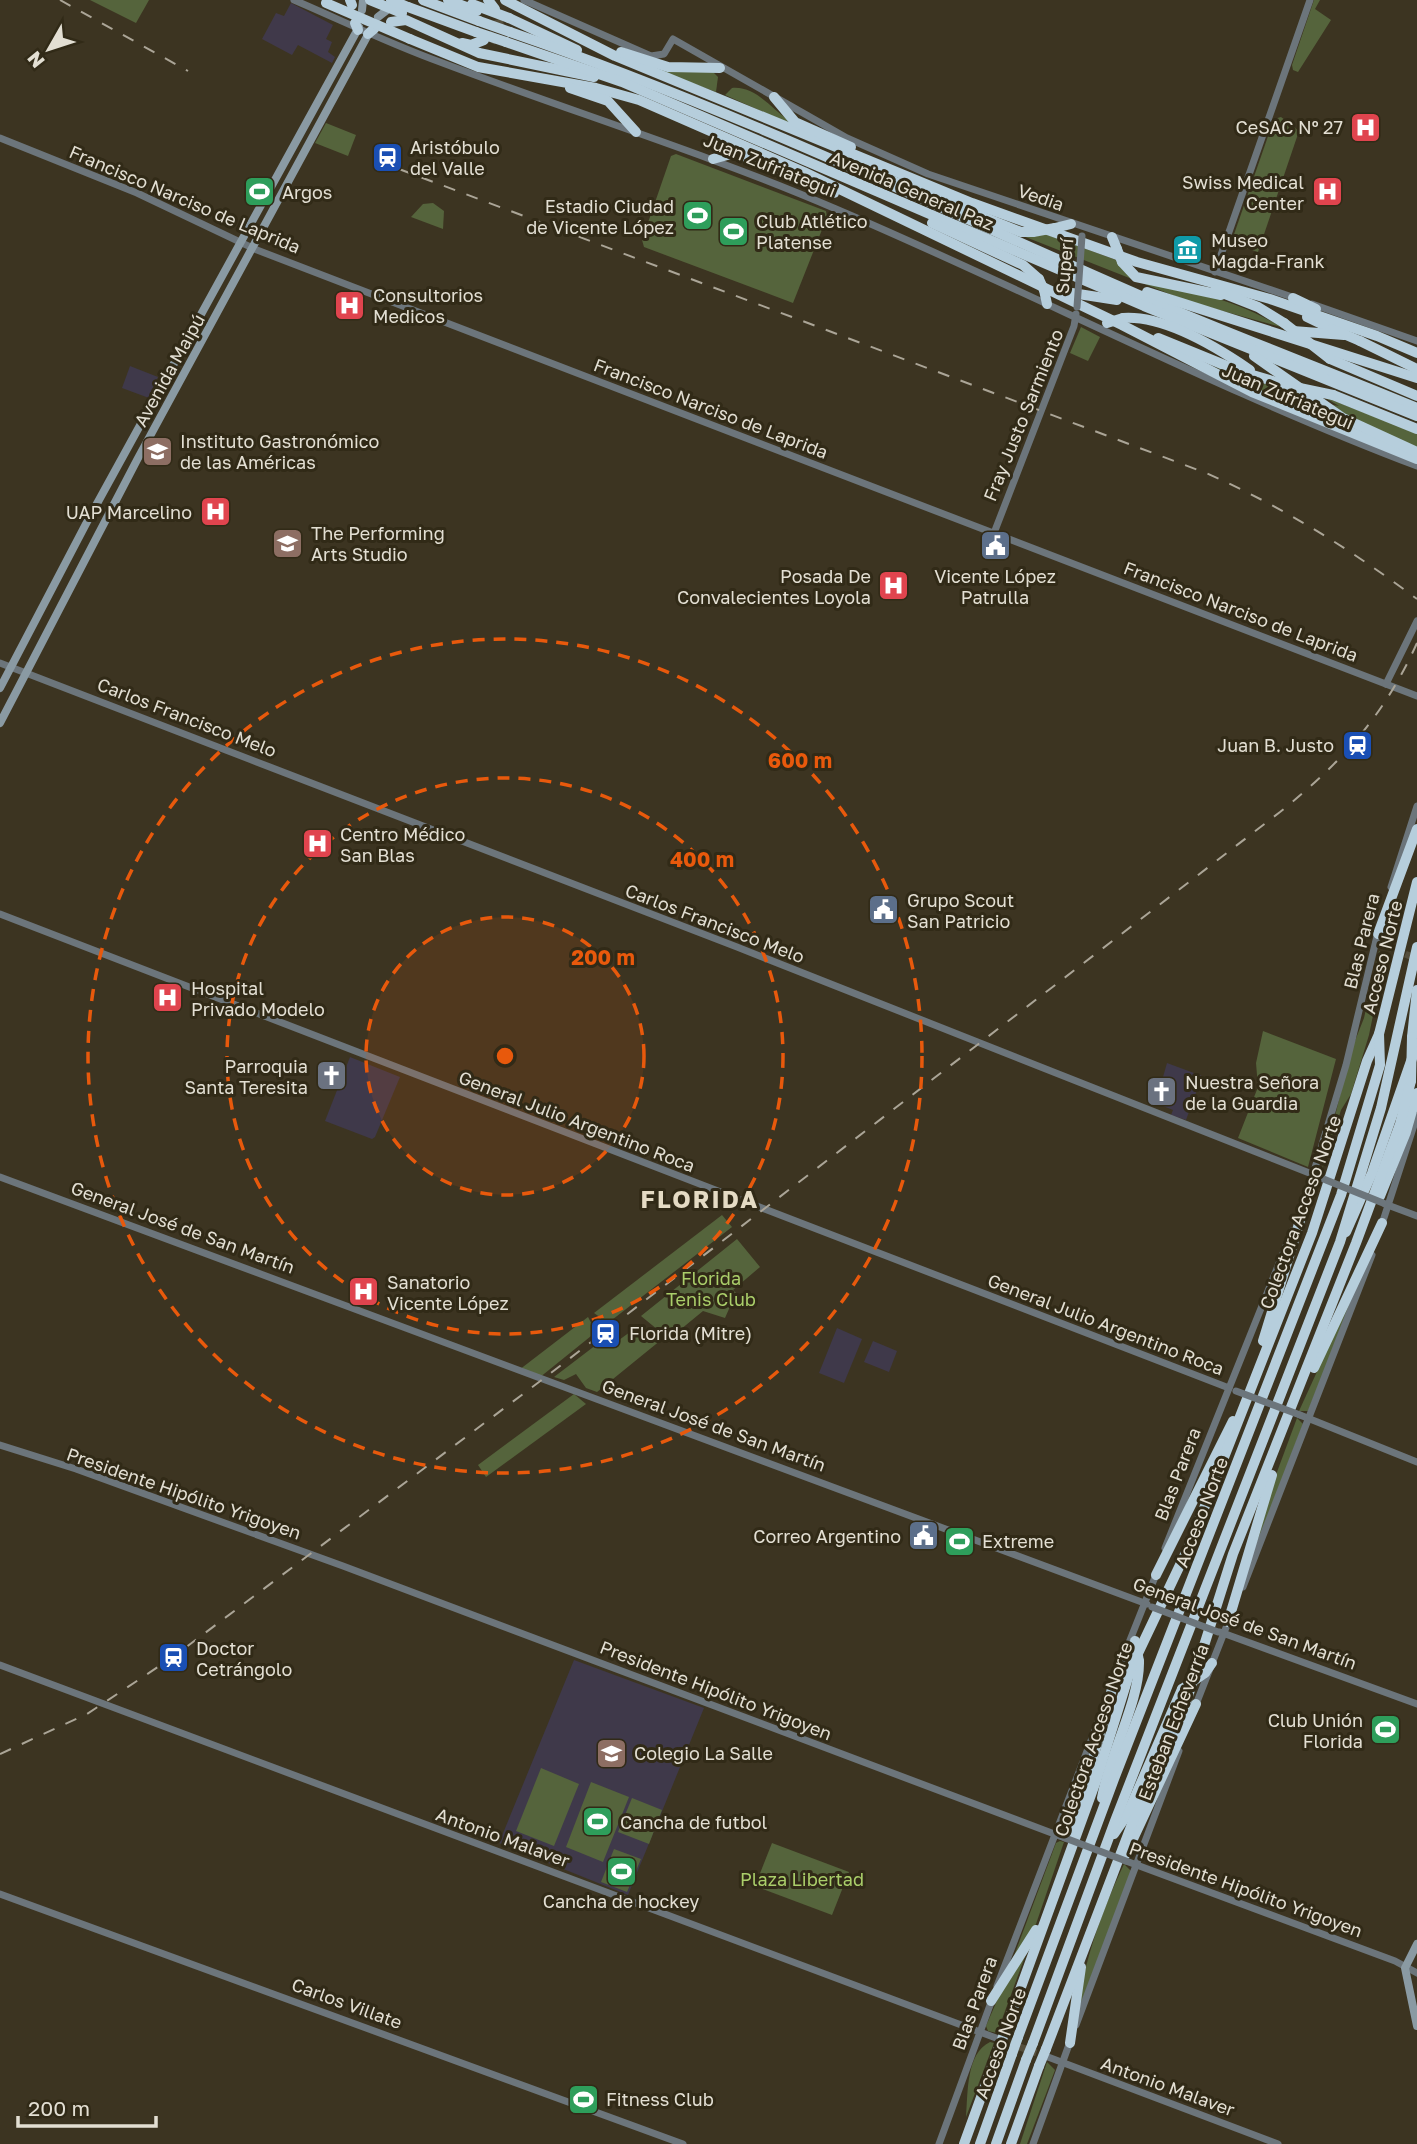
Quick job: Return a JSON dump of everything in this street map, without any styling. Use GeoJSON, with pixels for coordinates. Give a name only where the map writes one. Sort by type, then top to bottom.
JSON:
{"type":"FeatureCollection","features":[{"type":"Feature","properties":{"kind":"highway"},"geometry":{"type":"LineString","coordinates":[[423,0],[479,6]]}},
{"type":"Feature","properties":{"kind":"highway"},"geometry":{"type":"LineString","coordinates":[[448,0],[479,6],[509,29],[544,33],[601,63]]}},
{"type":"Feature","properties":{"kind":"highway","name":"Avenida General Paz"},"geometry":{"type":"LineString","coordinates":[[505,0],[633,64],[910,178],[1138,262],[1270,299],[1397,343],[1417,354]]}},
{"type":"Feature","properties":{"kind":"highway","name":"Avenida General Paz"},"geometry":{"type":"LineString","coordinates":[[325,1],[478,67],[596,88],[639,100],[804,172],[1043,286],[1123,321]]}},
{"type":"Feature","properties":{"kind":"highway"},"geometry":{"type":"LineString","coordinates":[[357,3],[405,10],[467,44],[483,38],[482,47],[467,49]]}},
{"type":"Feature","properties":{"kind":"highway","name":"Avenida General Paz"},"geometry":{"type":"LineString","coordinates":[[387,6],[483,38],[509,29],[601,63],[1417,408]]}},
{"type":"Feature","properties":{"kind":"highway"},"geometry":{"type":"LineString","coordinates":[[391,22],[406,20],[467,49],[622,82]]}},
{"type":"Feature","properties":{"kind":"highway","name":"Avenida General Paz"},"geometry":{"type":"LineString","coordinates":[[509,29],[622,82],[876,192],[1417,418]]}},
{"type":"Feature","properties":{"kind":"highway"},"geometry":{"type":"LineString","coordinates":[[565,31],[660,66],[720,68]]}},
{"type":"Feature","properties":{"kind":"highway"},"geometry":{"type":"LineString","coordinates":[[411,37],[482,60],[563,71]]}},
{"type":"Feature","properties":{"kind":"highway"},"geometry":{"type":"LineString","coordinates":[[533,78],[603,98],[620,111],[636,132]]}},
{"type":"Feature","properties":{"kind":"highway"},"geometry":{"type":"LineString","coordinates":[[774,97],[795,122],[866,154],[910,178]]}},
{"type":"Feature","properties":{"kind":"highway"},"geometry":{"type":"LineString","coordinates":[[713,159],[731,154],[741,155],[892,215]]}},
{"type":"Feature","properties":{"kind":"highway"},"geometry":{"type":"LineString","coordinates":[[848,167],[908,186],[1021,232],[1071,224]]}},
{"type":"Feature","properties":{"kind":"highway"},"geometry":{"type":"LineString","coordinates":[[876,192],[914,214],[1023,265],[1043,286],[1047,304]]}},
{"type":"Feature","properties":{"kind":"highway"},"geometry":{"type":"LineString","coordinates":[[1112,237],[1122,262],[1136,277],[1235,298]]}},
{"type":"Feature","properties":{"kind":"highway"},"geometry":{"type":"LineString","coordinates":[[1138,262],[1268,312],[1330,359],[1417,396]]}},
{"type":"Feature","properties":{"kind":"highway"},"geometry":{"type":"LineString","coordinates":[[1107,279],[1417,378]]}},
{"type":"Feature","properties":{"kind":"highway"},"geometry":{"type":"LineString","coordinates":[[1043,286],[1144,306]]}},
{"type":"Feature","properties":{"kind":"highway"},"geometry":{"type":"LineString","coordinates":[[1223,286],[1332,328],[1417,369]]}},
{"type":"Feature","properties":{"kind":"highway"},"geometry":{"type":"LineString","coordinates":[[1293,298],[1359,324],[1397,343]]}},
{"type":"Feature","properties":{"kind":"highway"},"geometry":{"type":"LineString","coordinates":[[1103,325],[1142,319],[1199,339],[1266,380]]}},
{"type":"Feature","properties":{"kind":"highway"},"geometry":{"type":"LineString","coordinates":[[1123,321],[1266,380],[1333,396],[1417,429]]}},
{"type":"Feature","properties":{"kind":"highway"},"geometry":{"type":"LineString","coordinates":[[1123,321],[1252,391],[1417,458]]}},
{"type":"Feature","properties":{"kind":"highway"},"geometry":{"type":"LineString","coordinates":[[1237,322],[1369,339],[1417,359]]}},
{"type":"Feature","properties":{"kind":"highway"},"geometry":{"type":"LineString","coordinates":[[1226,340],[1274,367],[1343,418],[1417,452]]}},
{"type":"Feature","properties":{"kind":"highway"},"geometry":{"type":"LineString","coordinates":[[1377,938],[1417,829]]}},
{"type":"Feature","properties":{"kind":"highway","name":"Acceso Norte"},"geometry":{"type":"LineString","coordinates":[[980,2144],[1097,1823],[1341,1195],[1380,1065],[1379,1034],[1417,883]]}},
{"type":"Feature","properties":{"kind":"highway","name":"Acceso Norte"},"geometry":{"type":"LineString","coordinates":[[996,2144],[1105,1846],[1340,1242],[1381,1108],[1417,947]]}},
{"type":"Feature","properties":{"kind":"highway"},"geometry":{"type":"LineString","coordinates":[[1228,1622],[1356,1244],[1400,1124],[1411,1081],[1417,990]]}},
{"type":"Feature","properties":{"kind":"highway","name":"Colectora Acceso Norte"},"geometry":{"type":"LineString","coordinates":[[964,2144],[998,2041],[1005,2031],[1069,1857],[1136,1654],[1190,1544],[1247,1400],[1312,1233],[1367,1061],[1379,1034]]}},
{"type":"Feature","properties":{"kind":"highway"},"geometry":{"type":"LineString","coordinates":[[1340,1242],[1355,1218],[1415,1041]]}},
{"type":"Feature","properties":{"kind":"highway"},"geometry":{"type":"LineString","coordinates":[[1356,1244],[1392,1170],[1417,1093]]}},
{"type":"Feature","properties":{"kind":"highway"},"geometry":{"type":"LineString","coordinates":[[1253,1384],[1259,1355],[1310,1188]]}},
{"type":"Feature","properties":{"kind":"highway"},"geometry":{"type":"LineString","coordinates":[[1011,2144],[1039,2066],[1047,2053],[1090,1926],[1186,1705],[1233,1554],[1382,1223]]}},
{"type":"Feature","properties":{"kind":"highway"},"geometry":{"type":"LineString","coordinates":[[1156,1576],[1230,1425],[1247,1400]]}},
{"type":"Feature","properties":{"kind":"highway"},"geometry":{"type":"LineString","coordinates":[[1097,1823],[1107,1771],[1138,1681],[1139,1661],[1134,1637]]}},
{"type":"Feature","properties":{"kind":"highway"},"geometry":{"type":"LineString","coordinates":[[1105,1846],[1127,1815],[1182,1689],[1205,1673],[1212,1663]]}},
{"type":"Feature","properties":{"kind":"highway"},"geometry":{"type":"LineString","coordinates":[[1069,1857],[1076,1814],[1113,1685]]}},
{"type":"Feature","properties":{"kind":"highway"},"geometry":{"type":"LineString","coordinates":[[1105,1891],[1137,1832],[1196,1704]]}},
{"type":"Feature","properties":{"kind":"highway"},"geometry":{"type":"LineString","coordinates":[[991,2001],[1032,1939],[1061,1879]]}},
{"type":"Feature","properties":{"kind":"highway"},"geometry":{"type":"LineString","coordinates":[[1070,2043],[1077,1985],[1090,1926]]}},
{"type":"Feature","properties":{"kind":"main road"},"geometry":{"type":"LineString","coordinates":[[378,17],[387,6]]}},
{"type":"Feature","properties":{"kind":"main road","name":"Avenida Maipú"},"geometry":{"type":"LineString","coordinates":[[0,688],[241,241],[363,27]]}},
{"type":"Feature","properties":{"kind":"main road","name":"Avenida Maipú"},"geometry":{"type":"LineString","coordinates":[[0,723],[252,248],[363,27]]}},
{"type":"Feature","properties":{"kind":"main road"},"geometry":{"type":"LineString","coordinates":[[1417,1944],[1405,1968],[1417,2026]]}},
{"type":"Feature","properties":{"kind":"street","name":"Juan Zufriategui"},"geometry":{"type":"LineString","coordinates":[[294,0],[713,159],[930,249],[1076,317],[1103,325],[1253,400],[1417,467]]}},
{"type":"Feature","properties":{"kind":"street","name":"Vedia"},"geometry":{"type":"LineString","coordinates":[[524,0],[651,56],[660,57],[673,39],[720,68],[857,143],[928,174],[1071,224],[1083,232],[1112,237],[1417,341]]}},
{"type":"Feature","properties":{"kind":"street"},"geometry":{"type":"LineString","coordinates":[[1216,272],[1310,0]]}},
{"type":"Feature","properties":{"kind":"street","name":"Francisco Narciso de Laprida"},"geometry":{"type":"LineString","coordinates":[[0,138],[137,193],[252,248],[1417,696]]}},
{"type":"Feature","properties":{"kind":"street","name":"Superí"},"geometry":{"type":"LineString","coordinates":[[1077,307],[1083,232]]}},
{"type":"Feature","properties":{"kind":"street","name":"Fray Justo Sarmiento"},"geometry":{"type":"LineString","coordinates":[[994,533],[1076,317],[1077,307]]}},
{"type":"Feature","properties":{"kind":"street"},"geometry":{"type":"LineString","coordinates":[[1386,684],[1417,621]]}},
{"type":"Feature","properties":{"kind":"street","name":"Carlos Francisco Melo"},"geometry":{"type":"LineString","coordinates":[[0,663],[1417,1216]]}},
{"type":"Feature","properties":{"kind":"street","name":"Blas Parera"},"geometry":{"type":"LineString","coordinates":[[939,2144],[1054,1834],[1113,1685],[1149,1605],[1156,1576],[1227,1388],[1317,1176],[1377,938],[1417,806]]}},
{"type":"Feature","properties":{"kind":"street","name":"General Julio Argentino Roca"},"geometry":{"type":"LineString","coordinates":[[0,914],[1417,1462]]}},
{"type":"Feature","properties":{"kind":"street"},"geometry":{"type":"LineString","coordinates":[[1377,938],[1386,946]]}},
{"type":"Feature","properties":{"kind":"street","name":"Esteban Echeverría"},"geometry":{"type":"LineString","coordinates":[[1033,2144],[1212,1663],[1221,1632],[1228,1622],[1297,1416],[1382,1223],[1386,1204],[1417,1116]]}},
{"type":"Feature","properties":{"kind":"street","name":"General José de San Martín"},"geometry":{"type":"LineString","coordinates":[[0,1177],[1417,1704]]}},
{"type":"Feature","properties":{"kind":"street","name":"Presidente Hipólito Yrigoyen"},"geometry":{"type":"LineString","coordinates":[[0,1445],[76,1469],[327,1560],[1395,1961],[1417,1973]]}},
{"type":"Feature","properties":{"kind":"street","name":"Antonio Malaver"},"geometry":{"type":"LineString","coordinates":[[0,1665],[998,2041]]}},
{"type":"Feature","properties":{"kind":"street","name":"Carlos Villate"},"geometry":{"type":"LineString","coordinates":[[0,1894],[683,2144]]}},
{"type":"Feature","properties":{"kind":"street","name":"Antonio Malaver"},"geometry":{"type":"LineString","coordinates":[[1047,2053],[1063,2063],[1278,2144]]}},
{"type":"Feature","properties":{"kind":"shaded area"},"geometry":{"type":"Polygon","coordinates":[[[291,3],[333,25],[326,39],[332,42],[328,52],[335,57],[332,63],[298,45],[292,55],[262,39],[276,13],[284,16],[291,3]]]}},
{"type":"Feature","properties":{"kind":"shaded area"},"geometry":{"type":"Polygon","coordinates":[[[130,366],[158,377],[149,398],[122,388],[130,366]]]}},
{"type":"Feature","properties":{"kind":"shaded area"},"geometry":{"type":"Polygon","coordinates":[[[350,1057],[400,1077],[372,1139],[325,1121],[350,1057]]]}},
{"type":"Feature","properties":{"kind":"shaded area"},"geometry":{"type":"Polygon","coordinates":[[[1167,1063],[1202,1076],[1186,1120],[1171,1115],[1173,1110],[1163,1106],[1172,1080],[1163,1077],[1167,1063]]]}},
{"type":"Feature","properties":{"kind":"shaded area"},"geometry":{"type":"Polygon","coordinates":[[[837,1328],[862,1339],[844,1383],[819,1373],[837,1328]]]}},
{"type":"Feature","properties":{"kind":"shaded area"},"geometry":{"type":"Polygon","coordinates":[[[873,1341],[897,1351],[889,1372],[864,1362],[873,1341]]]}},
{"type":"Feature","properties":{"kind":"shaded area","name":"Colegio La Salle"},"geometry":{"type":"Polygon","coordinates":[[[574,1660],[704,1708],[628,1895],[499,1843],[574,1660]]]}},
{"type":"Feature","properties":{"kind":"green space"},"geometry":{"type":"Polygon","coordinates":[[[90,0],[149,0],[136,23],[90,0]]]}},
{"type":"Feature","properties":{"kind":"green space"},"geometry":{"type":"Polygon","coordinates":[[[1314,0],[1320,0],[1315,9],[1331,20],[1298,72],[1293,70],[1292,65],[1314,0]]]}},
{"type":"Feature","properties":{"kind":"green space"},"geometry":{"type":"Polygon","coordinates":[[[627,59],[712,71],[718,77],[716,92],[627,59]]]}},
{"type":"Feature","properties":{"kind":"green space"},"geometry":{"type":"Polygon","coordinates":[[[732,88],[748,90],[762,98],[787,119],[809,132],[725,95],[732,88]]]}},
{"type":"Feature","properties":{"kind":"green space"},"geometry":{"type":"Polygon","coordinates":[[[1281,117],[1299,131],[1258,252],[1231,243],[1274,119],[1281,117]]]}},
{"type":"Feature","properties":{"kind":"green space"},"geometry":{"type":"Polygon","coordinates":[[[326,123],[356,135],[348,156],[315,143],[326,123]]]}},
{"type":"Feature","properties":{"kind":"green space","name":"Club Atlético Platense"},"geometry":{"type":"Polygon","coordinates":[[[676,154],[826,211],[827,217],[793,303],[644,247],[642,240],[671,156],[676,154]]]}},
{"type":"Feature","properties":{"kind":"green space"},"geometry":{"type":"Polygon","coordinates":[[[433,203],[444,211],[443,229],[411,217],[423,204],[433,203]]]}},
{"type":"Feature","properties":{"kind":"green space"},"geometry":{"type":"Polygon","coordinates":[[[1013,232],[1042,233],[1119,261],[1129,276],[1226,302],[1281,327],[1190,302],[1013,232]]]}},
{"type":"Feature","properties":{"kind":"green space"},"geometry":{"type":"Polygon","coordinates":[[[1081,327],[1100,337],[1088,361],[1070,353],[1081,327]]]}},
{"type":"Feature","properties":{"kind":"green space"},"geometry":{"type":"Polygon","coordinates":[[[1205,361],[1261,383],[1292,390],[1337,423],[1261,392],[1205,361]]]}},
{"type":"Feature","properties":{"kind":"green space"},"geometry":{"type":"Polygon","coordinates":[[[1324,397],[1417,433],[1417,448],[1359,423],[1328,404],[1339,406],[1324,397]]]}},
{"type":"Feature","properties":{"kind":"green space"},"geometry":{"type":"Polygon","coordinates":[[[1379,951],[1385,956],[1369,1035],[1351,1094],[1341,1110],[1321,1173],[1351,1051],[1364,1018],[1379,951]]]}},
{"type":"Feature","properties":{"kind":"green space"},"geometry":{"type":"Polygon","coordinates":[[[1263,1031],[1336,1059],[1308,1167],[1238,1138],[1258,1087],[1256,1063],[1263,1031]]]}},
{"type":"Feature","properties":{"kind":"green space"},"geometry":{"type":"Polygon","coordinates":[[[722,1215],[732,1227],[608,1323],[594,1313],[722,1215]]]}},
{"type":"Feature","properties":{"kind":"green space","name":"Florida Tenis Club"},"geometry":{"type":"Polygon","coordinates":[[[737,1239],[760,1267],[733,1290],[736,1293],[725,1318],[703,1311],[669,1339],[641,1316],[737,1239]]]}},
{"type":"Feature","properties":{"kind":"green space"},"geometry":{"type":"Polygon","coordinates":[[[1353,1293],[1355,1294],[1308,1411],[1299,1411],[1353,1293]]]}},
{"type":"Feature","properties":{"kind":"green space"},"geometry":{"type":"Polygon","coordinates":[[[588,1317],[596,1332],[539,1378],[519,1370],[588,1317]]]}},
{"type":"Feature","properties":{"kind":"green space"},"geometry":{"type":"Polygon","coordinates":[[[641,1324],[661,1340],[597,1392],[586,1388],[576,1374],[564,1380],[554,1377],[613,1332],[619,1340],[641,1324]]]}},
{"type":"Feature","properties":{"kind":"green space"},"geometry":{"type":"Polygon","coordinates":[[[574,1394],[586,1404],[486,1477],[478,1465],[574,1394]]]}},
{"type":"Feature","properties":{"kind":"green space"},"geometry":{"type":"Polygon","coordinates":[[[1297,1418],[1303,1424],[1245,1576],[1277,1472],[1297,1418]]]}},
{"type":"Feature","properties":{"kind":"green space","name":"Cancha de futbol"},"geometry":{"type":"Polygon","coordinates":[[[541,1768],[579,1784],[554,1846],[516,1831],[541,1768]]]}},
{"type":"Feature","properties":{"kind":"green space","name":"Cancha de futbol"},"geometry":{"type":"Polygon","coordinates":[[[591,1782],[629,1797],[603,1862],[566,1847],[591,1782]]]}},
{"type":"Feature","properties":{"kind":"green space"},"geometry":{"type":"Polygon","coordinates":[[[632,1798],[662,1810],[649,1844],[618,1832],[632,1798]]]}},
{"type":"Feature","properties":{"kind":"green space"},"geometry":{"type":"Polygon","coordinates":[[[1064,1842],[1036,1924],[1008,1972],[1056,1843],[1064,1842]]]}},
{"type":"Feature","properties":{"kind":"green space","name":"Plaza Libertad"},"geometry":{"type":"Polygon","coordinates":[[[772,1843],[849,1872],[832,1915],[755,1886],[772,1843]]]}},
{"type":"Feature","properties":{"kind":"green space","name":"Cancha de hockey"},"geometry":{"type":"Polygon","coordinates":[[[614,1849],[641,1859],[627,1892],[601,1882],[614,1849]]]}},
{"type":"Feature","properties":{"kind":"green space"},"geometry":{"type":"Polygon","coordinates":[[[1124,1864],[1131,1871],[1077,2014],[1094,1937],[1124,1864]]]}},
{"type":"Feature","properties":{"kind":"green space"},"geometry":{"type":"Polygon","coordinates":[[[1027,1951],[997,2033],[988,2031],[986,2026],[999,1996],[1027,1951]]]}},
{"type":"Feature","properties":{"kind":"green space"},"geometry":{"type":"Polygon","coordinates":[[[990,2042],[994,2043],[966,2117],[972,2064],[982,2047],[990,2042]]]}},
{"type":"Feature","properties":{"kind":"green space"},"geometry":{"type":"Polygon","coordinates":[[[1047,2062],[1055,2070],[1027,2144],[1020,2144],[1047,2062]]]}},
{"type":"Feature","properties":{"kind":"tunnel"},"geometry":{"type":"LineString","coordinates":[[490,42],[499,26],[495,9]]}},
{"type":"Feature","properties":{"kind":"tunnel"},"geometry":{"type":"LineString","coordinates":[[1386,946],[1417,959]]}},
{"type":"Feature","properties":{"kind":"tunnel"},"geometry":{"type":"LineString","coordinates":[[1000,2040],[1048,2057]]}},
{"type":"Feature","properties":{"kind":"railway"},"geometry":{"type":"LineString","coordinates":[[60,0],[188,71]]}},
{"type":"Feature","properties":{"kind":"railway"},"geometry":{"type":"LineString","coordinates":[[399,169],[1206,473],[1315,530],[1417,599]]}},
{"type":"Feature","properties":{"kind":"railway"},"geometry":{"type":"LineString","coordinates":[[0,1754],[87,1714],[173,1657],[543,1379],[1280,812],[1323,775],[1359,736],[1390,693],[1417,643]]}},
{"type":"Feature","properties":{"kind":"place","name":"CeSAC Nº 27"},"geometry":{"type":"Point","coordinates":[1366,127]}},
{"type":"Feature","properties":{"kind":"place","name":"Aristóbulo del Valle"},"geometry":{"type":"Point","coordinates":[387,157]}},
{"type":"Feature","properties":{"kind":"place","name":"Argos"},"geometry":{"type":"Point","coordinates":[259,192]}},
{"type":"Feature","properties":{"kind":"place","name":"Swiss Medical Center"},"geometry":{"type":"Point","coordinates":[1327,192]}},
{"type":"Feature","properties":{"kind":"place","name":"Estadio Ciudad de Vicente López"},"geometry":{"type":"Point","coordinates":[697,216]}},
{"type":"Feature","properties":{"kind":"place","name":"Club Atlético Platense"},"geometry":{"type":"Point","coordinates":[733,231]}},
{"type":"Feature","properties":{"kind":"place","name":"Museo Magda-Frank"},"geometry":{"type":"Point","coordinates":[1188,250]}},
{"type":"Feature","properties":{"kind":"place","name":"Consultorios Medicos"},"geometry":{"type":"Point","coordinates":[350,305]}},
{"type":"Feature","properties":{"kind":"place","name":"Instituto Gastronómico de las Américas"},"geometry":{"type":"Point","coordinates":[157,451]}},
{"type":"Feature","properties":{"kind":"place","name":"UAP Marcelino"},"geometry":{"type":"Point","coordinates":[215,512]}},
{"type":"Feature","properties":{"kind":"place","name":"The Performing Arts Studio"},"geometry":{"type":"Point","coordinates":[288,543]}},
{"type":"Feature","properties":{"kind":"place","name":"Vicente López Patrulla"},"geometry":{"type":"Point","coordinates":[995,545]}},
{"type":"Feature","properties":{"kind":"place","name":"Posada De Convalecientes Loyola"},"geometry":{"type":"Point","coordinates":[894,586]}},
{"type":"Feature","properties":{"kind":"place","name":"Juan B. Justo"},"geometry":{"type":"Point","coordinates":[1357,745]}},
{"type":"Feature","properties":{"kind":"place","name":"Centro Médico San Blas"},"geometry":{"type":"Point","coordinates":[317,844]}},
{"type":"Feature","properties":{"kind":"place","name":"Grupo Scout San Patricio"},"geometry":{"type":"Point","coordinates":[884,910]}},
{"type":"Feature","properties":{"kind":"place","name":"Hospital Privado Modelo"},"geometry":{"type":"Point","coordinates":[168,998]}},
{"type":"Feature","properties":{"kind":"place","name":"Parroquia Santa Teresita"},"geometry":{"type":"Point","coordinates":[331,1076]}},
{"type":"Feature","properties":{"kind":"place","name":"Nuestra Señora de la Guardia"},"geometry":{"type":"Point","coordinates":[1162,1092]}},
{"type":"Feature","properties":{"kind":"place","name":"Sanatorio Vicente López"},"geometry":{"type":"Point","coordinates":[364,1292]}},
{"type":"Feature","properties":{"kind":"place","name":"Florida (Mitre)"},"geometry":{"type":"Point","coordinates":[606,1333]}},
{"type":"Feature","properties":{"kind":"place","name":"Correo Argentino"},"geometry":{"type":"Point","coordinates":[924,1536]}},
{"type":"Feature","properties":{"kind":"place","name":"Extreme"},"geometry":{"type":"Point","coordinates":[959,1541]}},
{"type":"Feature","properties":{"kind":"place","name":"Doctor Cetrángolo"},"geometry":{"type":"Point","coordinates":[173,1658]}},
{"type":"Feature","properties":{"kind":"place","name":"Club Unión Florida"},"geometry":{"type":"Point","coordinates":[1386,1730]}},
{"type":"Feature","properties":{"kind":"place","name":"Colegio La Salle"},"geometry":{"type":"Point","coordinates":[611,1753]}},
{"type":"Feature","properties":{"kind":"place","name":"Cancha de futbol"},"geometry":{"type":"Point","coordinates":[597,1822]}},
{"type":"Feature","properties":{"kind":"place","name":"Cancha de hockey"},"geometry":{"type":"Point","coordinates":[621,1871]}},
{"type":"Feature","properties":{"kind":"place","name":"Fitness Club"},"geometry":{"type":"Point","coordinates":[583,2099]}},
{"type":"Feature","properties":{"kind":"district","name":"FLORIDA"},"geometry":{"type":"Point","coordinates":[700,1198]}}]}
